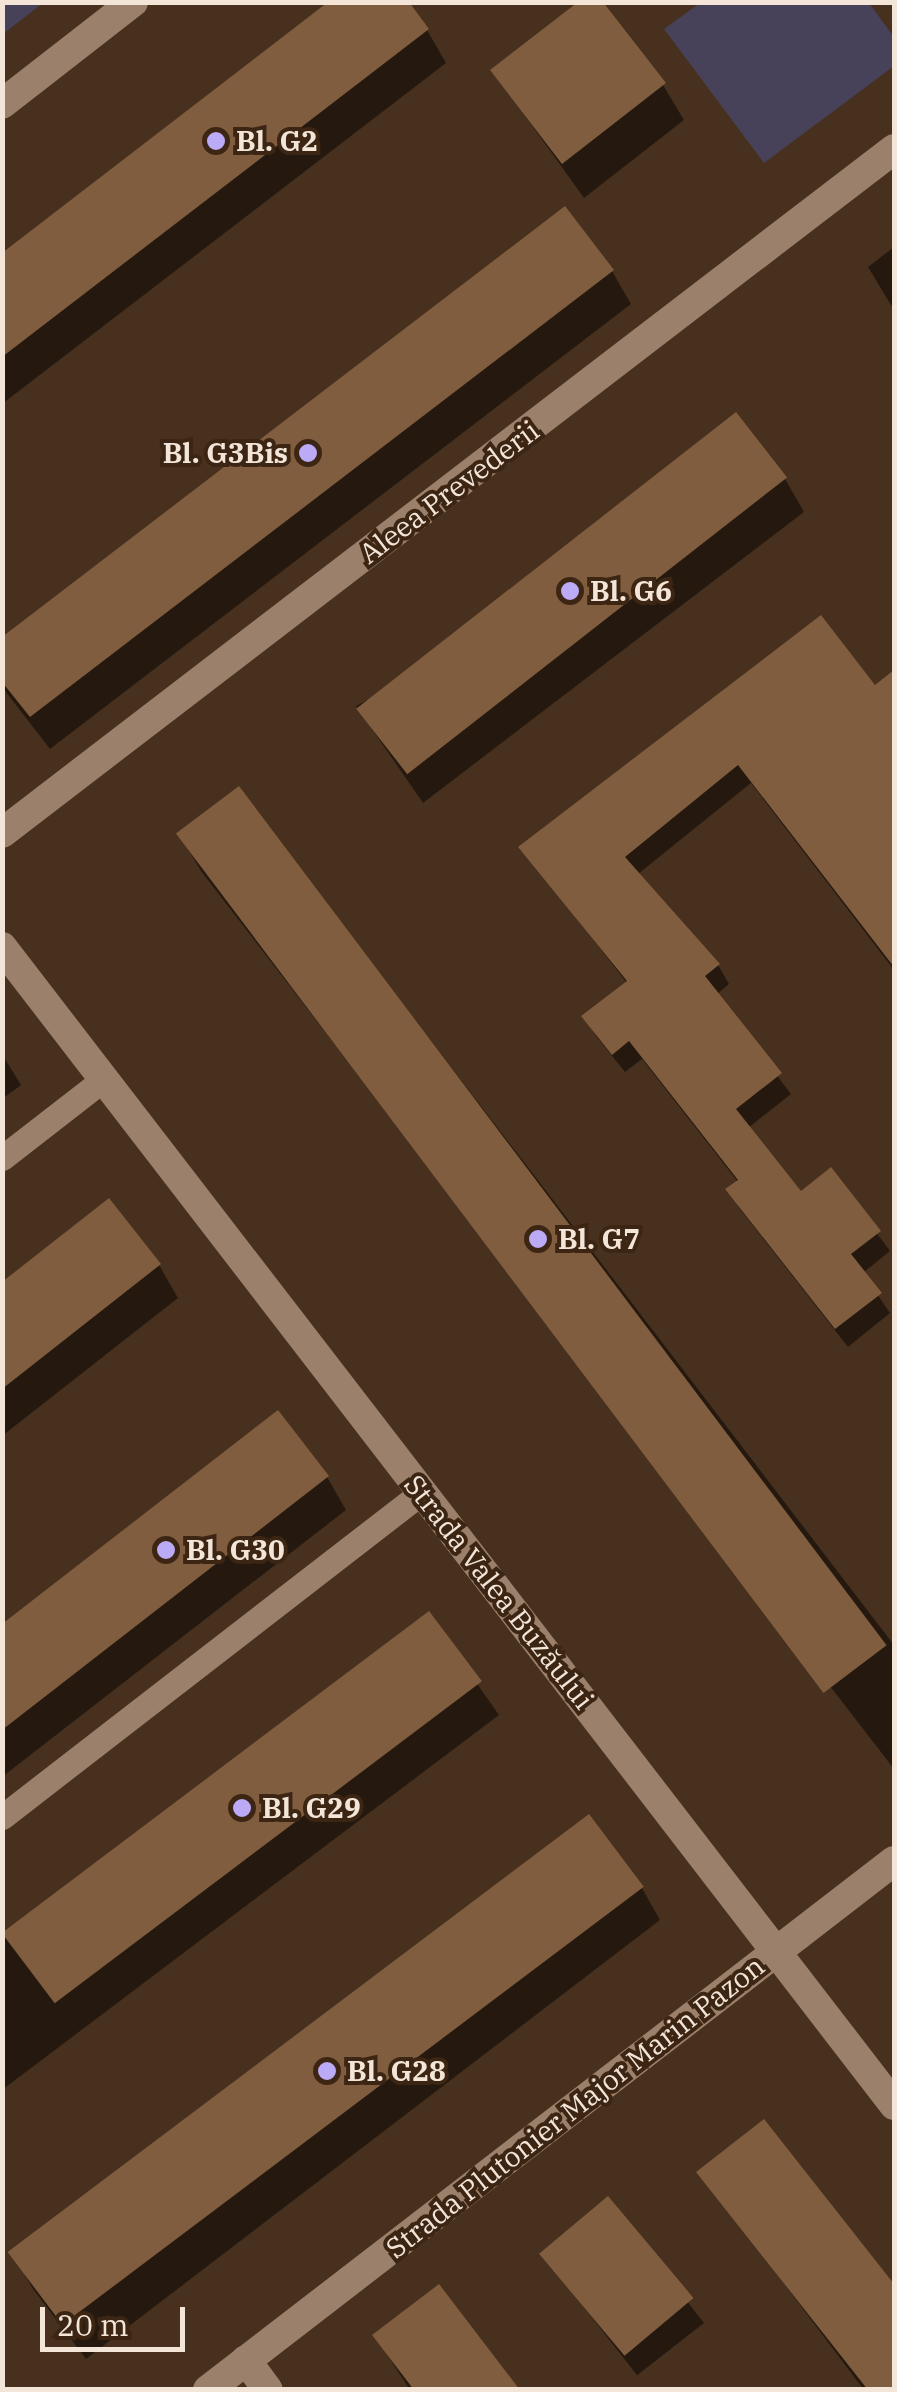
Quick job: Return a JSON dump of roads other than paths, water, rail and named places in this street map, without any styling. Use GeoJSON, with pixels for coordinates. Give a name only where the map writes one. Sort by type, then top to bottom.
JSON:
{"type":"FeatureCollection","features":[{"type":"Feature","properties":{"kind":"street"},"geometry":{"type":"LineString","coordinates":[[2,104],[133,2]]}},
{"type":"Feature","properties":{"kind":"street","name":"Aleea Prevederii"},"geometry":{"type":"LineString","coordinates":[[2,833],[894,149]]}},
{"type":"Feature","properties":{"kind":"street","name":"Strada Valea Buzăului"},"geometry":{"type":"LineString","coordinates":[[2,947],[894,2105]]}},
{"type":"Feature","properties":{"kind":"street","name":"Strada Plutonier Major Marin Pazon"},"geometry":{"type":"LineString","coordinates":[[208,2390],[894,1861]]}},
{"type":"Feature","properties":{"kind":"street"},"geometry":{"type":"LineString","coordinates":[[246,2360],[268,2390]]}},
{"type":"Feature","properties":{"kind":"lane"},"geometry":{"type":"LineString","coordinates":[[2,1158],[104,1079]]}},
{"type":"Feature","properties":{"kind":"lane"},"geometry":{"type":"LineString","coordinates":[[2,1816],[422,1492]]}},
{"type":"Feature","properties":{"kind":"place","name":"Bl. G2"},"geometry":{"type":"Point","coordinates":[216,141]}},
{"type":"Feature","properties":{"kind":"place","name":"Bl. G3Bis"},"geometry":{"type":"Point","coordinates":[308,453]}},
{"type":"Feature","properties":{"kind":"place","name":"Bl. G6"},"geometry":{"type":"Point","coordinates":[570,591]}},
{"type":"Feature","properties":{"kind":"place","name":"Bl. G7"},"geometry":{"type":"Point","coordinates":[538,1239]}},
{"type":"Feature","properties":{"kind":"place","name":"Bl. G30"},"geometry":{"type":"Point","coordinates":[166,1550]}},
{"type":"Feature","properties":{"kind":"place","name":"Bl. G29"},"geometry":{"type":"Point","coordinates":[242,1808]}},
{"type":"Feature","properties":{"kind":"place","name":"Bl. G28"},"geometry":{"type":"Point","coordinates":[327,2071]}}]}
